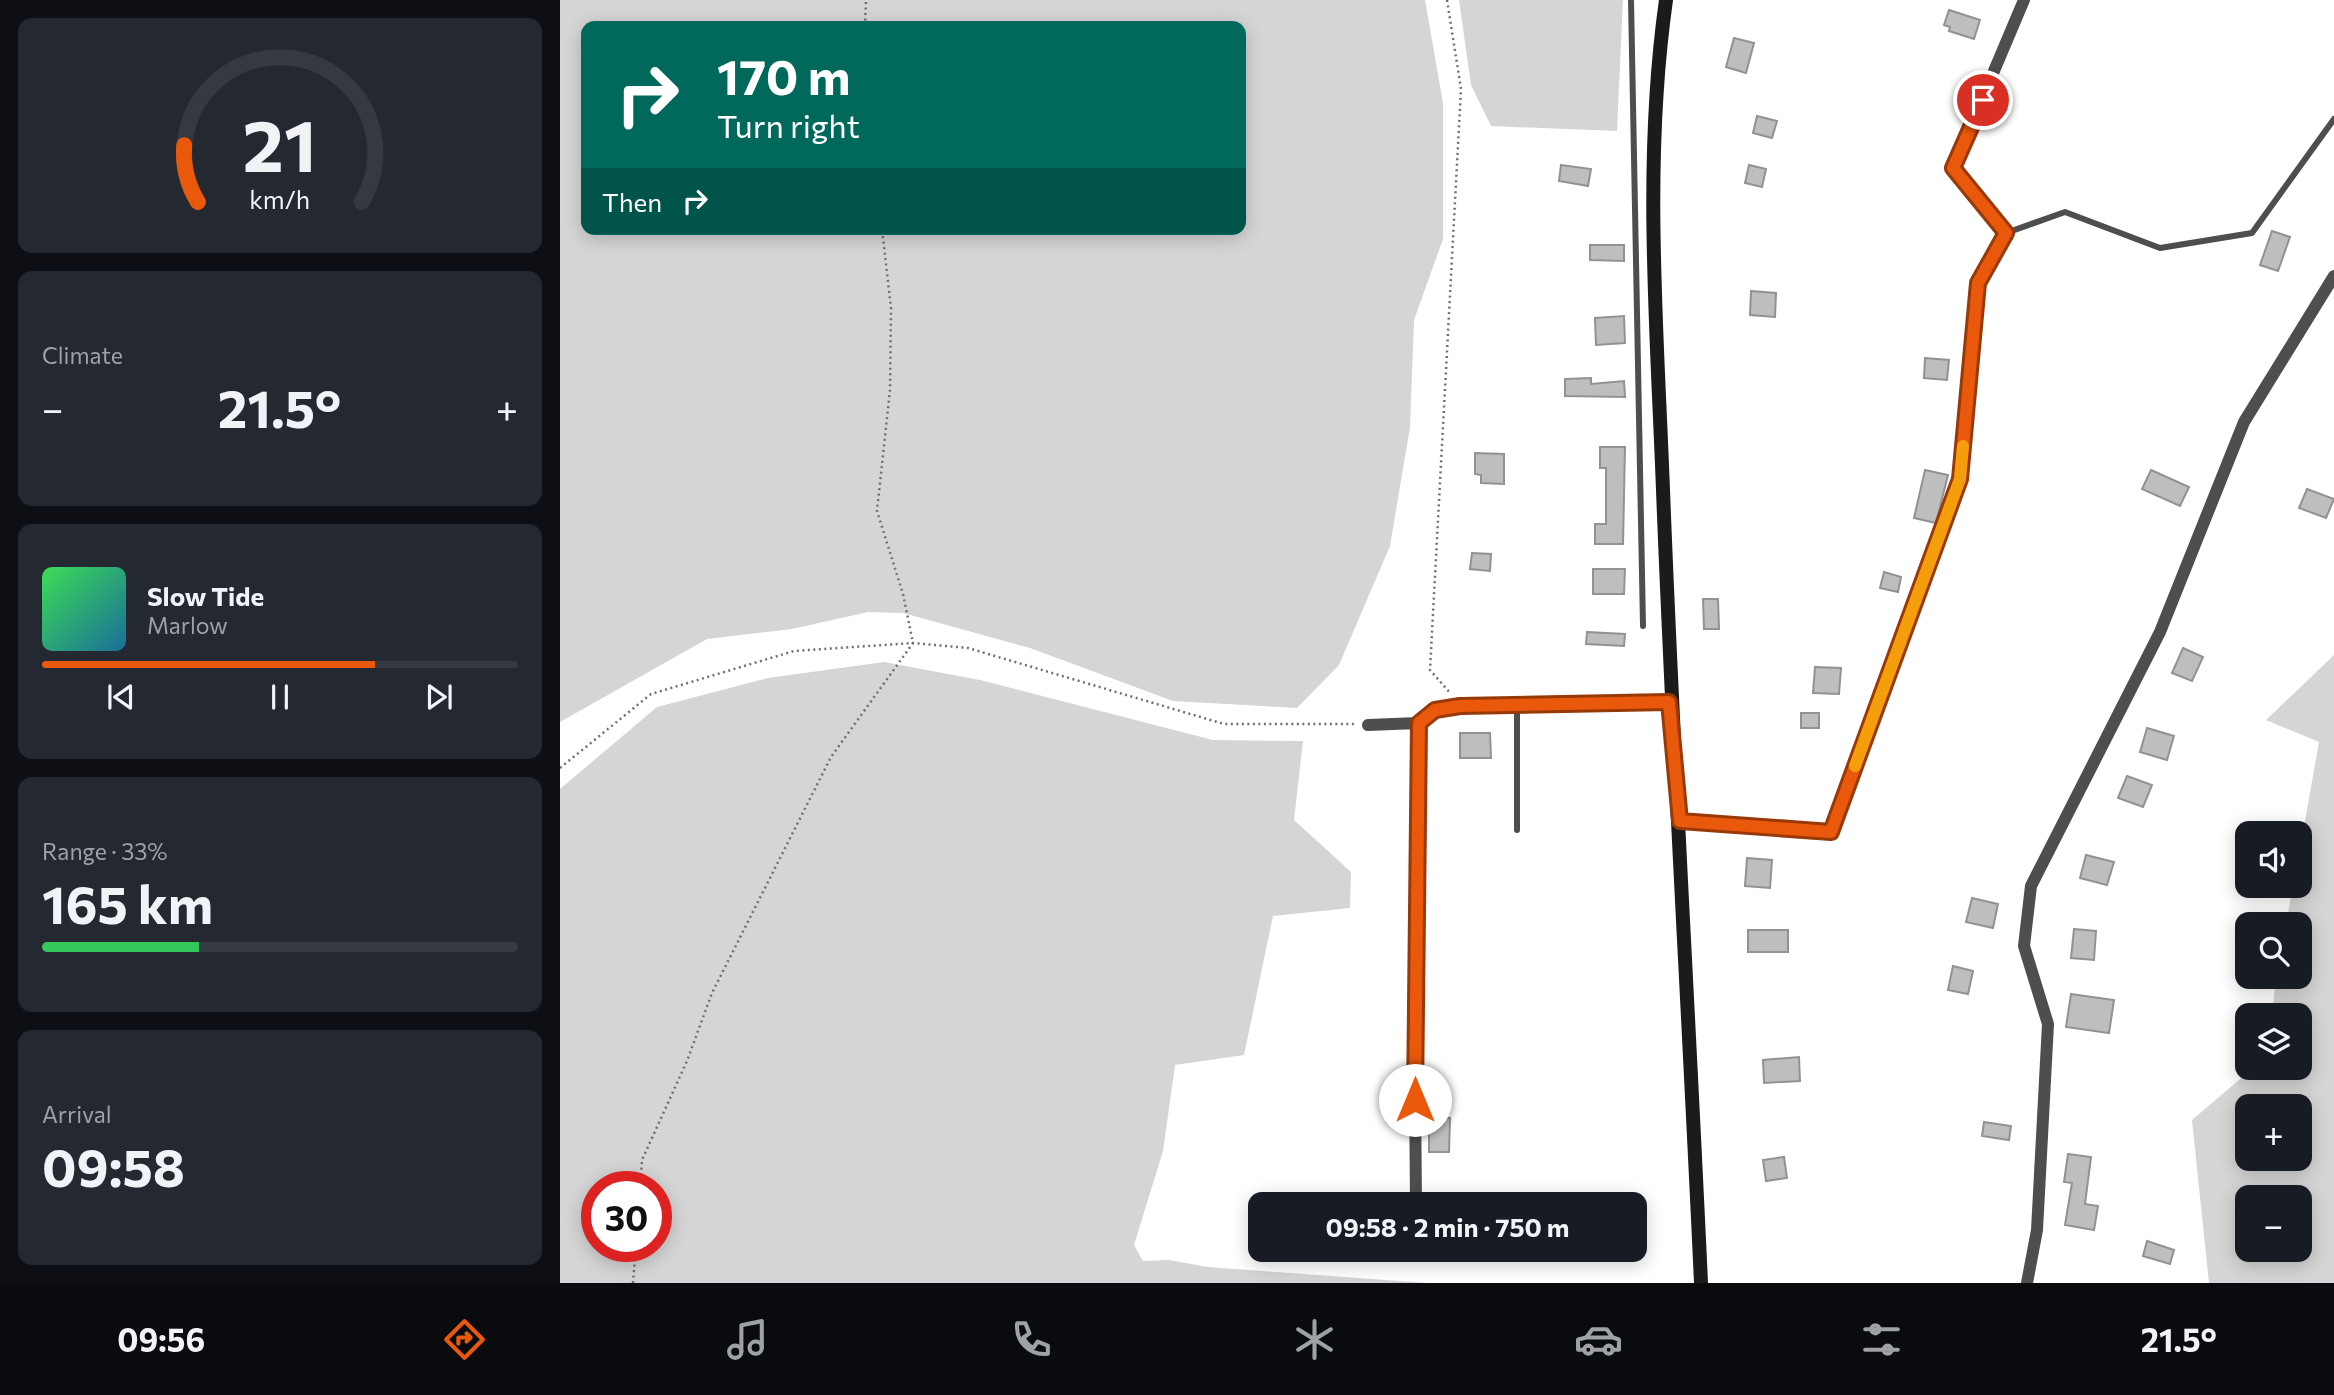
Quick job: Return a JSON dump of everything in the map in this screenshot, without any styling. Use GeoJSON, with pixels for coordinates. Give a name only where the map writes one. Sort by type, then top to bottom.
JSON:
{"type":"FeatureCollection","features":[{"type":"Feature","properties":{"kind":"street"},"geometry":{"type":"LineString","coordinates":[[1666,0],[1653,200],[1669,702],[1680,821],[1700,1283]]}},
{"type":"Feature","properties":{"kind":"street"},"geometry":{"type":"LineString","coordinates":[[2006,233],[1953,168],[2024,0]]}},
{"type":"Feature","properties":{"kind":"street"},"geometry":{"type":"LineString","coordinates":[[2027,1283],[2037,1230],[2048,1024],[2024,946],[2031,886],[2160,632],[2244,422],[2334,276]]}},
{"type":"Feature","properties":{"kind":"street"},"geometry":{"type":"LineString","coordinates":[[1367,724],[1419,723],[1435,710],[1460,706],[1669,702]]}},
{"type":"Feature","properties":{"kind":"street"},"geometry":{"type":"LineString","coordinates":[[1416,1192],[1414,970],[1419,723]]}},
{"type":"Feature","properties":{"kind":"lane"},"geometry":{"type":"LineString","coordinates":[[1631,0],[1643,626]]}},
{"type":"Feature","properties":{"kind":"lane"},"geometry":{"type":"LineString","coordinates":[[1680,821],[1831,832],[1960,479],[1978,283],[2006,233],[2065,212],[2160,248],[2252,233],[2334,119]]}},
{"type":"Feature","properties":{"kind":"lane"},"geometry":{"type":"LineString","coordinates":[[1517,706],[1517,830]]}},
{"type":"Feature","properties":{"kind":"path"},"geometry":{"type":"LineString","coordinates":[[865,21],[866,0]]}},
{"type":"Feature","properties":{"kind":"path"},"geometry":{"type":"LineString","coordinates":[[1447,0],[1461,89],[1430,670],[1460,706]]}},
{"type":"Feature","properties":{"kind":"path"},"geometry":{"type":"LineString","coordinates":[[641,1171],[642,1160],[687,1061],[712,993],[831,757],[913,643],[903,594],[877,512],[890,390],[891,308],[883,235]]}},
{"type":"Feature","properties":{"kind":"path"},"geometry":{"type":"LineString","coordinates":[[560,768],[650,694],[794,651],[913,643],[968,648],[1224,724],[1367,724]]}},
{"type":"Feature","properties":{"kind":"path"},"geometry":{"type":"LineString","coordinates":[[633,1283],[635,1262]]}},
{"type":"Feature","properties":{"kind":"shaded area"},"geometry":{"type":"Polygon","coordinates":[[[560,0],[1425,0],[1443,103],[1443,239],[1414,320],[1410,427],[1390,546],[1339,665],[1297,708],[1173,701],[1030,648],[903,613],[868,612],[792,629],[707,639],[560,722],[560,0]]]}},
{"type":"Feature","properties":{"kind":"shaded area"},"geometry":{"type":"Polygon","coordinates":[[[1459,0],[1623,0],[1617,131],[1491,126],[1471,85],[1459,0]]]}},
{"type":"Feature","properties":{"kind":"shaded area"},"geometry":{"type":"Polygon","coordinates":[[[2334,655],[2334,1283],[2209,1283],[2192,1120],[2239,1080],[2312,1080],[2312,1003],[2273,1003],[2275,989],[2312,989],[2312,912],[2288,912],[2291,898],[2312,898],[2312,821],[2305,821],[2319,742],[2266,720],[2334,655]]]}},
{"type":"Feature","properties":{"kind":"shaded area"},"geometry":{"type":"Polygon","coordinates":[[[884,662],[980,680],[1213,740],[1303,741],[1294,820],[1351,872],[1350,908],[1273,916],[1244,1055],[1175,1065],[1163,1151],[1134,1245],[1143,1261],[1169,1260],[1208,1267],[1427,1283],[560,1283],[560,789],[657,707],[768,678],[884,662]]]}},
{"type":"Feature","properties":{"kind":"building"},"geometry":{"type":"Polygon","coordinates":[[[1949,10],[1980,20],[1974,39],[1949,31],[1950,27],[1944,25],[1949,10]]]}},
{"type":"Feature","properties":{"kind":"building"},"geometry":{"type":"Polygon","coordinates":[[[1734,38],[1754,43],[1746,73],[1726,67],[1734,38]]]}},
{"type":"Feature","properties":{"kind":"building"},"geometry":{"type":"Polygon","coordinates":[[[1757,116],[1777,121],[1772,138],[1753,133],[1757,116]]]}},
{"type":"Feature","properties":{"kind":"building"},"geometry":{"type":"Polygon","coordinates":[[[1561,165],[1591,169],[1588,186],[1559,181],[1561,165]]]}},
{"type":"Feature","properties":{"kind":"building"},"geometry":{"type":"Polygon","coordinates":[[[1749,165],[1766,169],[1762,187],[1745,183],[1749,165]]]}},
{"type":"Feature","properties":{"kind":"building"},"geometry":{"type":"Polygon","coordinates":[[[2272,231],[2290,237],[2278,271],[2260,265],[2272,231]]]}},
{"type":"Feature","properties":{"kind":"building"},"geometry":{"type":"Polygon","coordinates":[[[1590,245],[1624,245],[1624,261],[1590,260],[1590,245]]]}},
{"type":"Feature","properties":{"kind":"building"},"geometry":{"type":"Polygon","coordinates":[[[1751,291],[1776,293],[1775,317],[1750,315],[1751,291]]]}},
{"type":"Feature","properties":{"kind":"building"},"geometry":{"type":"Polygon","coordinates":[[[1624,316],[1625,343],[1596,345],[1595,318],[1624,316]]]}},
{"type":"Feature","properties":{"kind":"building"},"geometry":{"type":"Polygon","coordinates":[[[1925,358],[1949,360],[1947,380],[1924,378],[1925,358]]]}},
{"type":"Feature","properties":{"kind":"building"},"geometry":{"type":"Polygon","coordinates":[[[1591,378],[1591,384],[1624,381],[1625,397],[1565,396],[1565,379],[1591,378]]]}},
{"type":"Feature","properties":{"kind":"building"},"geometry":{"type":"Polygon","coordinates":[[[1600,447],[1625,447],[1623,544],[1595,544],[1595,524],[1606,524],[1606,468],[1600,468],[1600,447]]]}},
{"type":"Feature","properties":{"kind":"building"},"geometry":{"type":"Polygon","coordinates":[[[1475,453],[1504,454],[1504,484],[1481,483],[1481,475],[1475,474],[1475,453]]]}},
{"type":"Feature","properties":{"kind":"building"},"geometry":{"type":"Polygon","coordinates":[[[1925,470],[1948,475],[1936,523],[1914,518],[1925,470]]]}},
{"type":"Feature","properties":{"kind":"building"},"geometry":{"type":"Polygon","coordinates":[[[2151,470],[2189,487],[2180,506],[2142,489],[2151,470]]]}},
{"type":"Feature","properties":{"kind":"building"},"geometry":{"type":"Polygon","coordinates":[[[2307,489],[2334,499],[2326,518],[2299,508],[2307,489]]]}},
{"type":"Feature","properties":{"kind":"building"},"geometry":{"type":"Polygon","coordinates":[[[1472,553],[1491,554],[1490,571],[1470,569],[1472,553]]]}},
{"type":"Feature","properties":{"kind":"building"},"geometry":{"type":"Polygon","coordinates":[[[1593,569],[1625,569],[1624,594],[1593,594],[1593,569]]]}},
{"type":"Feature","properties":{"kind":"building"},"geometry":{"type":"Polygon","coordinates":[[[1884,572],[1901,577],[1898,592],[1880,588],[1884,572]]]}},
{"type":"Feature","properties":{"kind":"building"},"geometry":{"type":"Polygon","coordinates":[[[1703,599],[1718,599],[1719,629],[1704,629],[1703,599]]]}},
{"type":"Feature","properties":{"kind":"building"},"geometry":{"type":"Polygon","coordinates":[[[1587,632],[1625,634],[1624,646],[1586,644],[1587,632]]]}},
{"type":"Feature","properties":{"kind":"building"},"geometry":{"type":"Polygon","coordinates":[[[2183,648],[2203,657],[2192,681],[2172,673],[2183,648]]]}},
{"type":"Feature","properties":{"kind":"building"},"geometry":{"type":"Polygon","coordinates":[[[1815,667],[1841,668],[1839,694],[1813,693],[1815,667]]]}},
{"type":"Feature","properties":{"kind":"building"},"geometry":{"type":"Polygon","coordinates":[[[1801,713],[1819,713],[1819,728],[1801,728],[1801,713]]]}},
{"type":"Feature","properties":{"kind":"building"},"geometry":{"type":"Polygon","coordinates":[[[2147,728],[2174,736],[2167,760],[2140,752],[2147,728]]]}},
{"type":"Feature","properties":{"kind":"building"},"geometry":{"type":"Polygon","coordinates":[[[1460,733],[1490,733],[1491,758],[1460,758],[1460,733]]]}},
{"type":"Feature","properties":{"kind":"building"},"geometry":{"type":"Polygon","coordinates":[[[2127,776],[2152,785],[2143,807],[2118,798],[2127,776]]]}},
{"type":"Feature","properties":{"kind":"building"},"geometry":{"type":"Polygon","coordinates":[[[2086,855],[2114,862],[2107,885],[2080,878],[2086,855]]]}},
{"type":"Feature","properties":{"kind":"building"},"geometry":{"type":"Polygon","coordinates":[[[1747,858],[1772,860],[1770,888],[1745,886],[1747,858]]]}},
{"type":"Feature","properties":{"kind":"building"},"geometry":{"type":"Polygon","coordinates":[[[1972,898],[1998,904],[1993,928],[1966,922],[1972,898]]]}},
{"type":"Feature","properties":{"kind":"building"},"geometry":{"type":"Polygon","coordinates":[[[2074,929],[2096,931],[2094,960],[2071,958],[2074,929]]]}},
{"type":"Feature","properties":{"kind":"building"},"geometry":{"type":"Polygon","coordinates":[[[1748,930],[1788,930],[1788,952],[1748,952],[1748,930]]]}},
{"type":"Feature","properties":{"kind":"building"},"geometry":{"type":"Polygon","coordinates":[[[1953,966],[1973,971],[1968,994],[1948,990],[1953,966]]]}},
{"type":"Feature","properties":{"kind":"building"},"geometry":{"type":"Polygon","coordinates":[[[2071,994],[2114,1000],[2109,1033],[2066,1027],[2071,994]]]}},
{"type":"Feature","properties":{"kind":"building"},"geometry":{"type":"Polygon","coordinates":[[[1799,1057],[1800,1081],[1764,1083],[1763,1060],[1799,1057]]]}},
{"type":"Feature","properties":{"kind":"building"},"geometry":{"type":"Polygon","coordinates":[[[1429,1118],[1450,1118],[1449,1152],[1429,1152],[1429,1118]]]}},
{"type":"Feature","properties":{"kind":"building"},"geometry":{"type":"Polygon","coordinates":[[[1984,1122],[2011,1126],[2009,1140],[1982,1136],[1984,1122]]]}},
{"type":"Feature","properties":{"kind":"building"},"geometry":{"type":"Polygon","coordinates":[[[2068,1154],[2091,1157],[2085,1204],[2098,1206],[2094,1230],[2065,1225],[2072,1183],[2064,1182],[2068,1154]]]}},
{"type":"Feature","properties":{"kind":"building"},"geometry":{"type":"Polygon","coordinates":[[[1784,1157],[1787,1178],[1766,1181],[1763,1160],[1784,1157]]]}},
{"type":"Feature","properties":{"kind":"building"},"geometry":{"type":"Polygon","coordinates":[[[2147,1241],[2174,1250],[2170,1264],[2143,1256],[2147,1241]]]}},
{"type":"Feature","properties":{"kind":"slow traffic"},"geometry":{"type":"LineString","coordinates":[[1855,766],[1960,479],[1963,446]]}},
{"type":"Feature","properties":{"kind":"route"},"geometry":{"type":"LineString","coordinates":[[1415,1100],[1414,970],[1419,723],[1435,710],[1460,706],[1651,705],[1669,702],[1680,821],[1831,832],[1960,479],[1978,283],[2006,233],[1953,168],[1983,100]]}}]}
